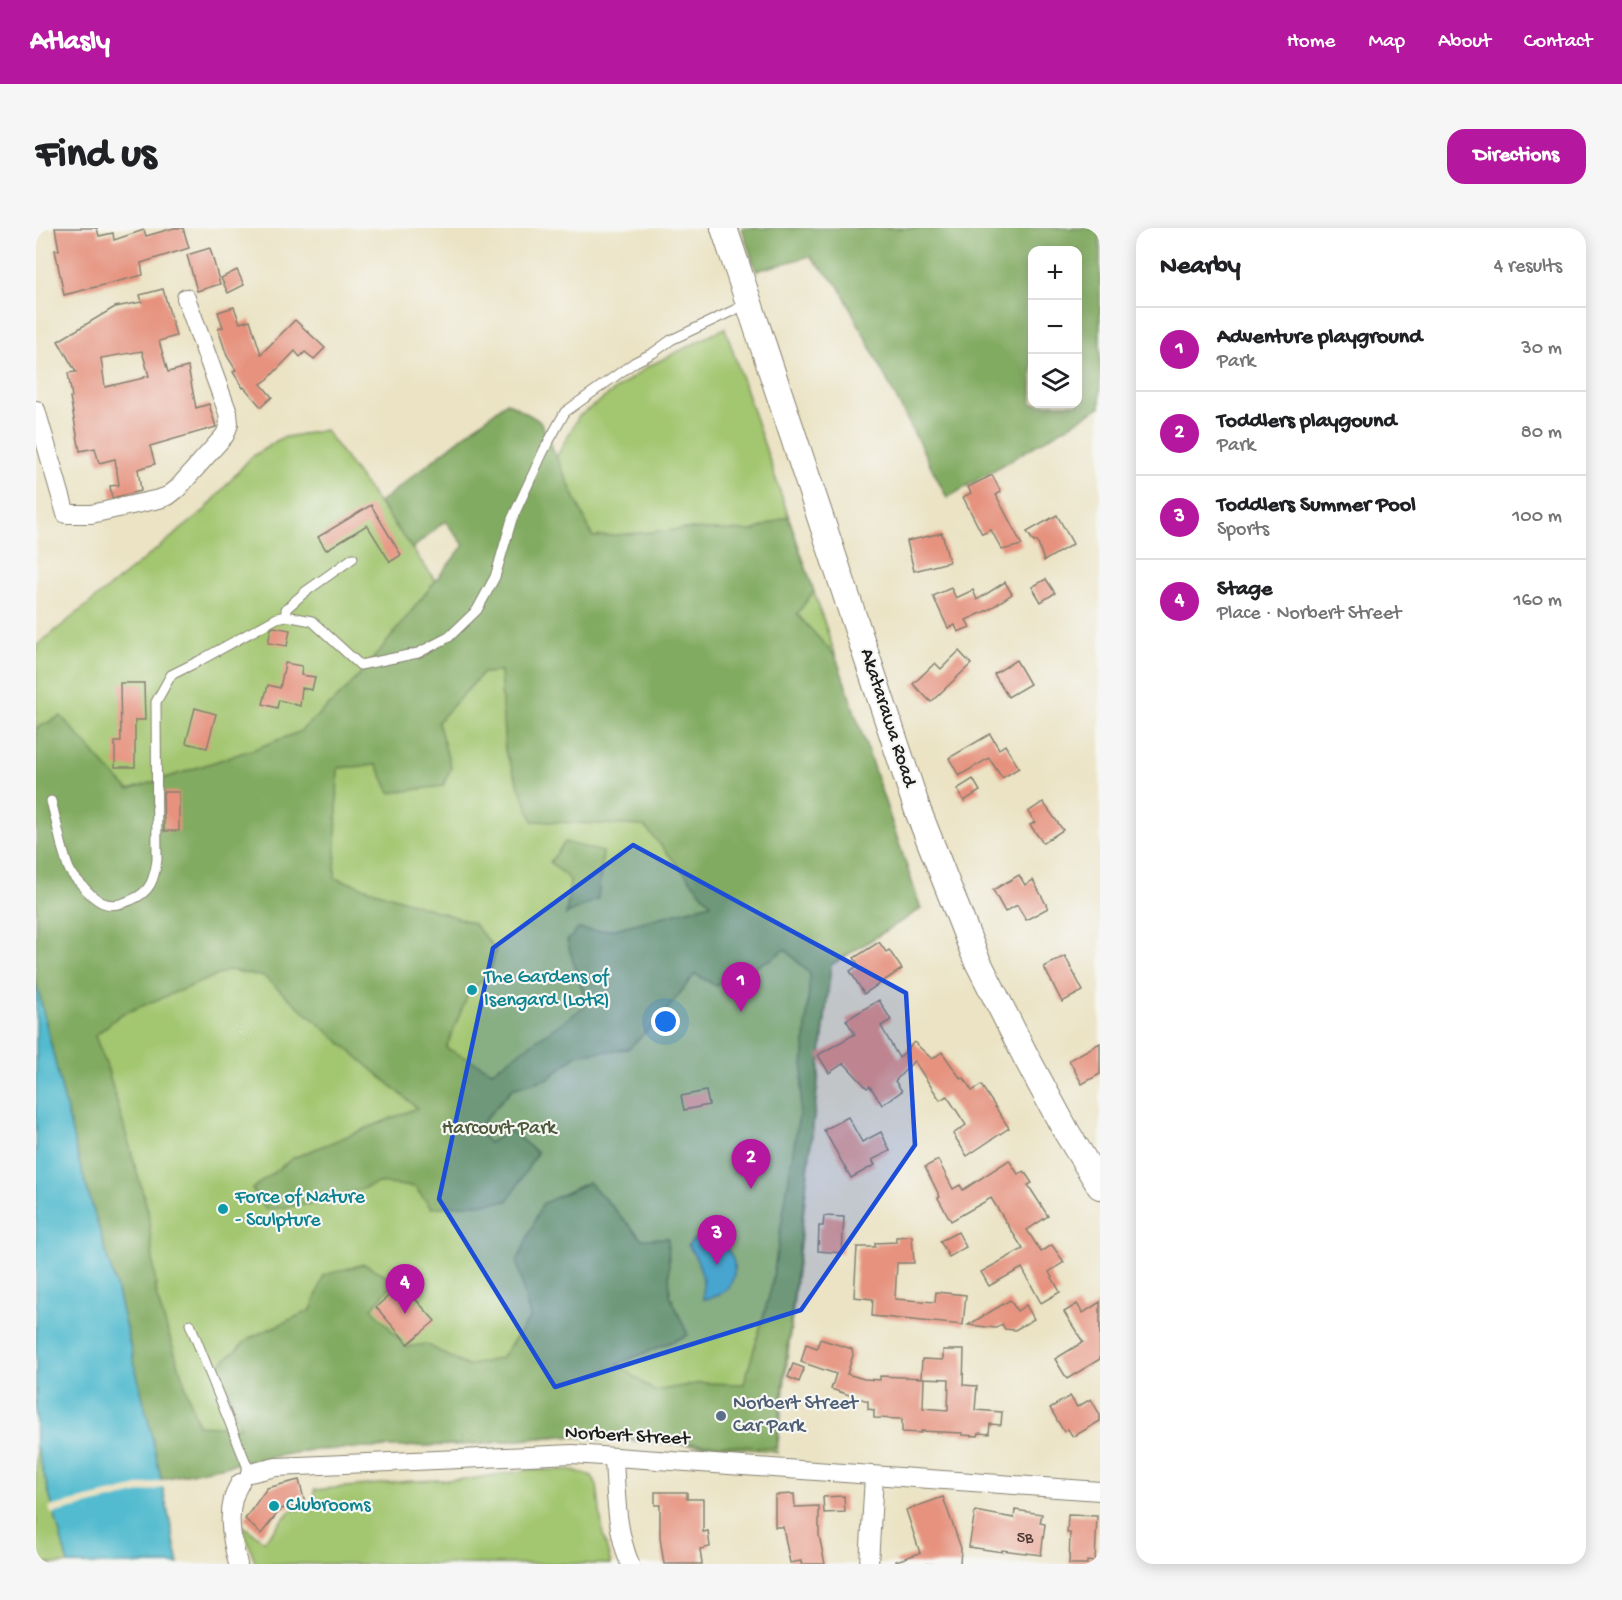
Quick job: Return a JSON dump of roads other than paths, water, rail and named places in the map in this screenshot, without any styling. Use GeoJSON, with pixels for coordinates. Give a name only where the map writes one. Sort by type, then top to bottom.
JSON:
{"type":"FeatureCollection","features":[{"type":"Feature","properties":{"kind":"street","name":"Akatarawa Road"},"geometry":{"type":"LineString","coordinates":[[724,228],[926,832],[976,958],[1066,1131],[1100,1186]]}},
{"type":"Feature","properties":{"kind":"street"},"geometry":{"type":"LineString","coordinates":[[36,410],[66,514],[91,514],[168,496],[225,435],[229,424],[228,413],[186,298]]}},
{"type":"Feature","properties":{"kind":"street","name":"Norbert Street"},"geometry":{"type":"LineString","coordinates":[[245,1478],[276,1467],[573,1454],[1100,1491]]}},
{"type":"Feature","properties":{"kind":"street"},"geometry":{"type":"LineString","coordinates":[[614,1458],[616,1517],[630,1564]]}},
{"type":"Feature","properties":{"kind":"street"},"geometry":{"type":"LineString","coordinates":[[869,1564],[874,1476]]}},
{"type":"Feature","properties":{"kind":"street"},"geometry":{"type":"LineString","coordinates":[[238,1564],[230,1508],[234,1492],[245,1478]]}},
{"type":"Feature","properties":{"kind":"lane"},"geometry":{"type":"LineString","coordinates":[[51,801],[69,871],[90,895],[104,904],[119,905],[135,899],[146,891],[154,878],[157,860],[156,702],[171,675],[277,618],[286,616],[312,621],[360,665],[418,653],[449,637],[477,610],[495,578],[512,519],[544,450],[566,412],[635,362],[671,340],[749,303]]}},
{"type":"Feature","properties":{"kind":"lane"},"geometry":{"type":"LineString","coordinates":[[286,616],[286,609],[305,592],[353,558]]}},
{"type":"Feature","properties":{"kind":"lane"},"geometry":{"type":"LineString","coordinates":[[190,1324],[245,1478]]}},
{"type":"Feature","properties":{"kind":"water"},"geometry":{"type":"Polygon","coordinates":[[[36,982],[79,1162],[115,1283],[151,1432],[179,1564],[68,1564],[36,1445],[36,982]]]}},
{"type":"Feature","properties":{"kind":"water"},"geometry":{"type":"Polygon","coordinates":[[[703,1238],[717,1242],[727,1249],[733,1258],[734,1269],[733,1279],[727,1289],[717,1296],[703,1299],[701,1270],[688,1245],[693,1240],[703,1238]]]}},
{"type":"Feature","properties":{"kind":"place","name":"The Gardens of Isengard (LotR)"},"geometry":{"type":"Point","coordinates":[472,990]}},
{"type":"Feature","properties":{"kind":"place","name":"Adventure playground"},"geometry":{"type":"Point","coordinates":[741,1012]}},
{"type":"Feature","properties":{"kind":"place","name":"Toddlers playgound"},"geometry":{"type":"Point","coordinates":[751,1189]}},
{"type":"Feature","properties":{"kind":"place","name":"Force of Nature - Sculpture"},"geometry":{"type":"Point","coordinates":[223,1209]}},
{"type":"Feature","properties":{"kind":"place","name":"Toddlers Summer Pool"},"geometry":{"type":"Point","coordinates":[717,1265]}},
{"type":"Feature","properties":{"kind":"place","name":"Stage"},"geometry":{"type":"Point","coordinates":[405,1314]}},
{"type":"Feature","properties":{"kind":"place","name":"Norbert Street Car Park"},"geometry":{"type":"Point","coordinates":[721,1416]}},
{"type":"Feature","properties":{"kind":"place","name":"Clubrooms"},"geometry":{"type":"Point","coordinates":[274,1506]}},
{"type":"Feature","properties":{"kind":"park label","name":"Harcourt Park"},"geometry":{"type":"Point","coordinates":[499,1129]}}]}
